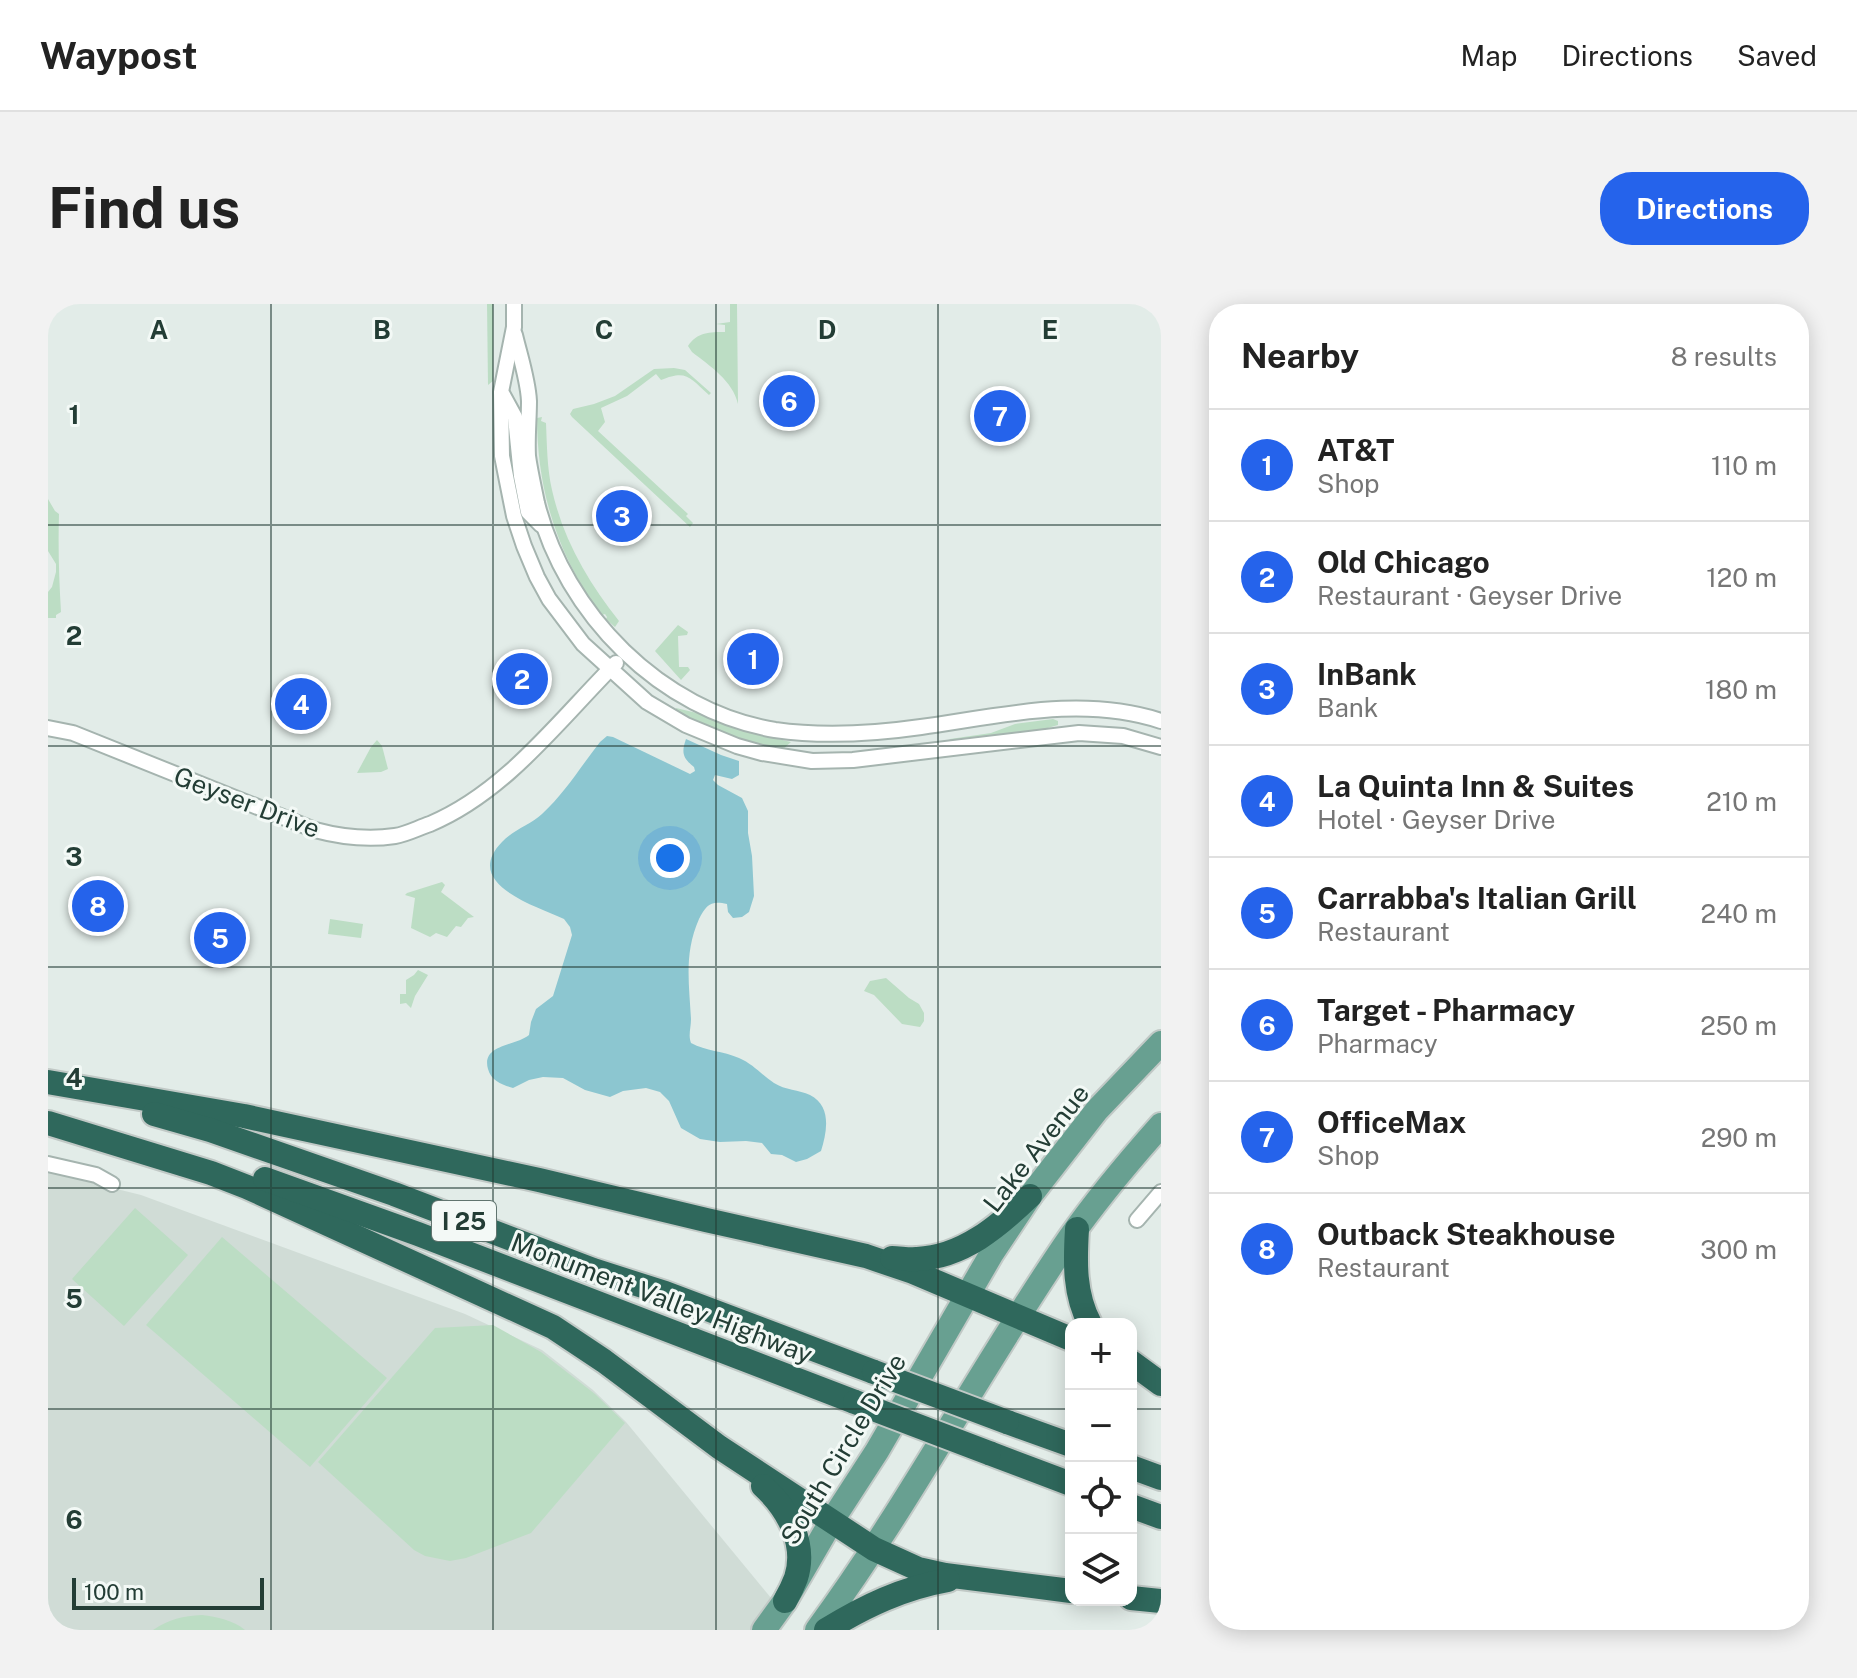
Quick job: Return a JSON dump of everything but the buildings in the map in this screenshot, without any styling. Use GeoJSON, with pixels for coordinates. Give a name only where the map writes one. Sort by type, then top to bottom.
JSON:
{"type":"FeatureCollection","features":[{"type":"Feature","properties":{"kind":"highway"},"geometry":{"type":"LineString","coordinates":[[48,1083],[244,1116],[866,1256],[913,1272],[1065,1336]]}},
{"type":"Feature","properties":{"kind":"highway","name":"Monument Valley Highway"},"geometry":{"type":"LineString","coordinates":[[48,1083],[210,1130],[394,1194],[1065,1443]]}},
{"type":"Feature","properties":{"kind":"highway","name":"Monument Valley Highway"},"geometry":{"type":"LineString","coordinates":[[48,1114],[250,1173],[418,1234],[1065,1482]]}},
{"type":"Feature","properties":{"kind":"highway"},"geometry":{"type":"LineString","coordinates":[[48,1123],[247,1187],[553,1327],[719,1447],[874,1549],[904,1563],[931,1573],[1065,1590]]}},
{"type":"Feature","properties":{"kind":"highway"},"geometry":{"type":"LineString","coordinates":[[866,1256],[917,1259],[944,1255],[966,1246],[1000,1225],[1030,1196]]}},
{"type":"Feature","properties":{"kind":"highway"},"geometry":{"type":"LineString","coordinates":[[1077,1229],[1077,1288],[1087,1318]]}},
{"type":"Feature","properties":{"kind":"highway"},"geometry":{"type":"LineString","coordinates":[[1137,1367],[1161,1386]]}},
{"type":"Feature","properties":{"kind":"highway"},"geometry":{"type":"LineString","coordinates":[[1137,1373],[1161,1386]]}},
{"type":"Feature","properties":{"kind":"highway"},"geometry":{"type":"LineString","coordinates":[[719,1447],[769,1492],[794,1530],[799,1547],[798,1565],[796,1578],[785,1601]]}},
{"type":"Feature","properties":{"kind":"highway"},"geometry":{"type":"LineString","coordinates":[[1137,1469],[1161,1478]]}},
{"type":"Feature","properties":{"kind":"highway"},"geometry":{"type":"LineString","coordinates":[[1137,1508],[1161,1517]]}},
{"type":"Feature","properties":{"kind":"highway"},"geometry":{"type":"LineString","coordinates":[[826,1630],[867,1606],[904,1591],[962,1578]]}},
{"type":"Feature","properties":{"kind":"highway"},"geometry":{"type":"LineString","coordinates":[[1137,1599],[1161,1601]]}},
{"type":"Feature","properties":{"kind":"main road","name":"Lake Avenue"},"geometry":{"type":"LineString","coordinates":[[967,1295],[1030,1196],[1097,1110],[1161,1043]]}},
{"type":"Feature","properties":{"kind":"main road"},"geometry":{"type":"LineString","coordinates":[[817,1630],[874,1549],[1077,1229],[1122,1169],[1161,1125]]}},
{"type":"Feature","properties":{"kind":"main road","name":"South Circle Drive"},"geometry":{"type":"LineString","coordinates":[[764,1630],[877,1451],[967,1295]]}},
{"type":"Feature","properties":{"kind":"street"},"geometry":{"type":"LineString","coordinates":[[514,304],[512,334],[501,392],[502,456],[514,516],[524,546],[549,599],[583,644],[647,702],[686,725],[737,746],[812,761],[853,760],[1079,733],[1123,736],[1161,747]]}},
{"type":"Feature","properties":{"kind":"street"},"geometry":{"type":"LineString","coordinates":[[512,334],[529,398],[528,458],[538,504],[554,552],[578,596],[608,635],[648,673],[689,699],[745,723],[819,734],[868,734],[1054,708],[1109,710],[1161,721]]}},
{"type":"Feature","properties":{"kind":"street"},"geometry":{"type":"LineString","coordinates":[[501,392],[515,417],[528,512],[545,528]]}},
{"type":"Feature","properties":{"kind":"street","name":"Geyser Drive"},"geometry":{"type":"LineString","coordinates":[[48,728],[73,733],[315,830],[352,837],[396,836],[456,811],[495,784],[625,653]]}},
{"type":"Feature","properties":{"kind":"street"},"geometry":{"type":"LineString","coordinates":[[48,1164],[96,1175],[112,1184]]}},
{"type":"Feature","properties":{"kind":"street"},"geometry":{"type":"LineString","coordinates":[[1137,1220],[1161,1192]]}},
{"type":"Feature","properties":{"kind":"shaded area"},"geometry":{"type":"Polygon","coordinates":[[[48,1172],[141,1195],[465,1314],[542,1350],[593,1390],[626,1422],[771,1598],[750,1630],[48,1630],[48,1172]]]}},
{"type":"Feature","properties":{"kind":"green space"},"geometry":{"type":"Polygon","coordinates":[[[487,304],[493,304],[493,381],[488,385],[487,304]]]}},
{"type":"Feature","properties":{"kind":"green space"},"geometry":{"type":"Polygon","coordinates":[[[730,304],[737,304],[738,404],[726,381],[688,346],[700,335],[725,332],[725,325],[716,324],[730,322],[730,304]]]}},
{"type":"Feature","properties":{"kind":"green space"},"geometry":{"type":"Polygon","coordinates":[[[654,369],[685,370],[711,393],[709,395],[683,375],[661,380],[656,374],[627,396],[601,408],[605,422],[598,431],[688,514],[686,516],[693,523],[690,527],[570,414],[573,409],[615,396],[654,369]]]}},
{"type":"Feature","properties":{"kind":"green space"},"geometry":{"type":"Polygon","coordinates":[[[542,417],[541,421],[546,423],[550,482],[563,526],[587,575],[619,621],[615,627],[605,614],[602,615],[573,570],[553,522],[538,445],[537,418],[542,417]]]}},
{"type":"Feature","properties":{"kind":"green space"},"geometry":{"type":"Polygon","coordinates":[[[48,499],[59,514],[61,612],[56,618],[48,618],[48,592],[52,587],[56,564],[48,551],[48,499]]]}},
{"type":"Feature","properties":{"kind":"green space"},"geometry":{"type":"Polygon","coordinates":[[[678,625],[688,632],[687,635],[678,636],[679,667],[690,670],[681,680],[655,651],[678,625]]]}},
{"type":"Feature","properties":{"kind":"green space"},"geometry":{"type":"Polygon","coordinates":[[[676,708],[791,742],[782,750],[755,743],[689,719],[676,713],[676,708]]]}},
{"type":"Feature","properties":{"kind":"green space"},"geometry":{"type":"Polygon","coordinates":[[[1058,721],[1058,725],[1041,730],[949,741],[991,733],[1015,724],[1058,721]]]}},
{"type":"Feature","properties":{"kind":"green space"},"geometry":{"type":"Polygon","coordinates":[[[377,740],[382,746],[388,769],[357,773],[371,747],[377,740]]]}},
{"type":"Feature","properties":{"kind":"green space"},"geometry":{"type":"Polygon","coordinates":[[[442,882],[445,885],[441,892],[474,917],[468,918],[461,927],[456,926],[447,937],[436,933],[430,937],[411,928],[415,898],[405,895],[442,882]]]}},
{"type":"Feature","properties":{"kind":"green space"},"geometry":{"type":"Polygon","coordinates":[[[330,919],[363,924],[361,938],[328,934],[330,919]]]}},
{"type":"Feature","properties":{"kind":"green space"},"geometry":{"type":"Polygon","coordinates":[[[418,970],[428,975],[411,1008],[406,1003],[400,1004],[400,994],[406,994],[406,980],[418,970]]]}},
{"type":"Feature","properties":{"kind":"green space"},"geometry":{"type":"Polygon","coordinates":[[[886,978],[919,1004],[924,1013],[920,1027],[902,1024],[874,995],[864,991],[870,981],[886,978]]]}},
{"type":"Feature","properties":{"kind":"green space"},"geometry":{"type":"Polygon","coordinates":[[[135,1208],[188,1255],[124,1326],[72,1279],[135,1208]]]}},
{"type":"Feature","properties":{"kind":"green space"},"geometry":{"type":"Polygon","coordinates":[[[222,1237],[387,1378],[310,1467],[146,1325],[222,1237]]]}},
{"type":"Feature","properties":{"kind":"green space"},"geometry":{"type":"Polygon","coordinates":[[[493,1325],[541,1352],[595,1394],[625,1423],[531,1533],[466,1558],[450,1561],[425,1556],[414,1550],[318,1462],[435,1328],[493,1325]]]}},
{"type":"Feature","properties":{"kind":"green space"},"geometry":{"type":"Polygon","coordinates":[[[202,1615],[230,1621],[245,1630],[153,1630],[176,1619],[202,1615]]]}},
{"type":"Feature","properties":{"kind":"water"},"geometry":{"type":"Polygon","coordinates":[[[607,736],[690,774],[695,771],[684,755],[686,739],[739,761],[739,775],[732,779],[715,775],[713,780],[742,798],[748,811],[754,896],[749,912],[742,917],[733,918],[727,904],[713,903],[699,919],[689,956],[690,1040],[697,1046],[739,1058],[778,1085],[806,1093],[817,1100],[825,1113],[825,1136],[821,1151],[807,1159],[796,1162],[782,1155],[771,1154],[762,1143],[700,1139],[681,1128],[669,1101],[660,1092],[646,1088],[623,1091],[610,1097],[585,1090],[563,1078],[543,1077],[513,1088],[498,1082],[488,1069],[487,1061],[494,1050],[529,1035],[536,1009],[553,996],[572,935],[564,919],[521,900],[496,881],[490,870],[492,857],[506,838],[550,806],[607,736]]]}},
{"type":"Feature","properties":{"kind":"place","name":"Target - Pharmacy"},"geometry":{"type":"Point","coordinates":[789,401]}},
{"type":"Feature","properties":{"kind":"place","name":"OfficeMax"},"geometry":{"type":"Point","coordinates":[1000,416]}},
{"type":"Feature","properties":{"kind":"place","name":"InBank"},"geometry":{"type":"Point","coordinates":[622,516]}},
{"type":"Feature","properties":{"kind":"place","name":"AT&T"},"geometry":{"type":"Point","coordinates":[753,659]}},
{"type":"Feature","properties":{"kind":"place","name":"Old Chicago"},"geometry":{"type":"Point","coordinates":[522,679]}},
{"type":"Feature","properties":{"kind":"place","name":"La Quinta Inn & Suites"},"geometry":{"type":"Point","coordinates":[301,704]}},
{"type":"Feature","properties":{"kind":"place","name":"Outback Steakhouse"},"geometry":{"type":"Point","coordinates":[98,906]}},
{"type":"Feature","properties":{"kind":"place","name":"Carrabba's Italian Grill"},"geometry":{"type":"Point","coordinates":[220,938]}}]}
